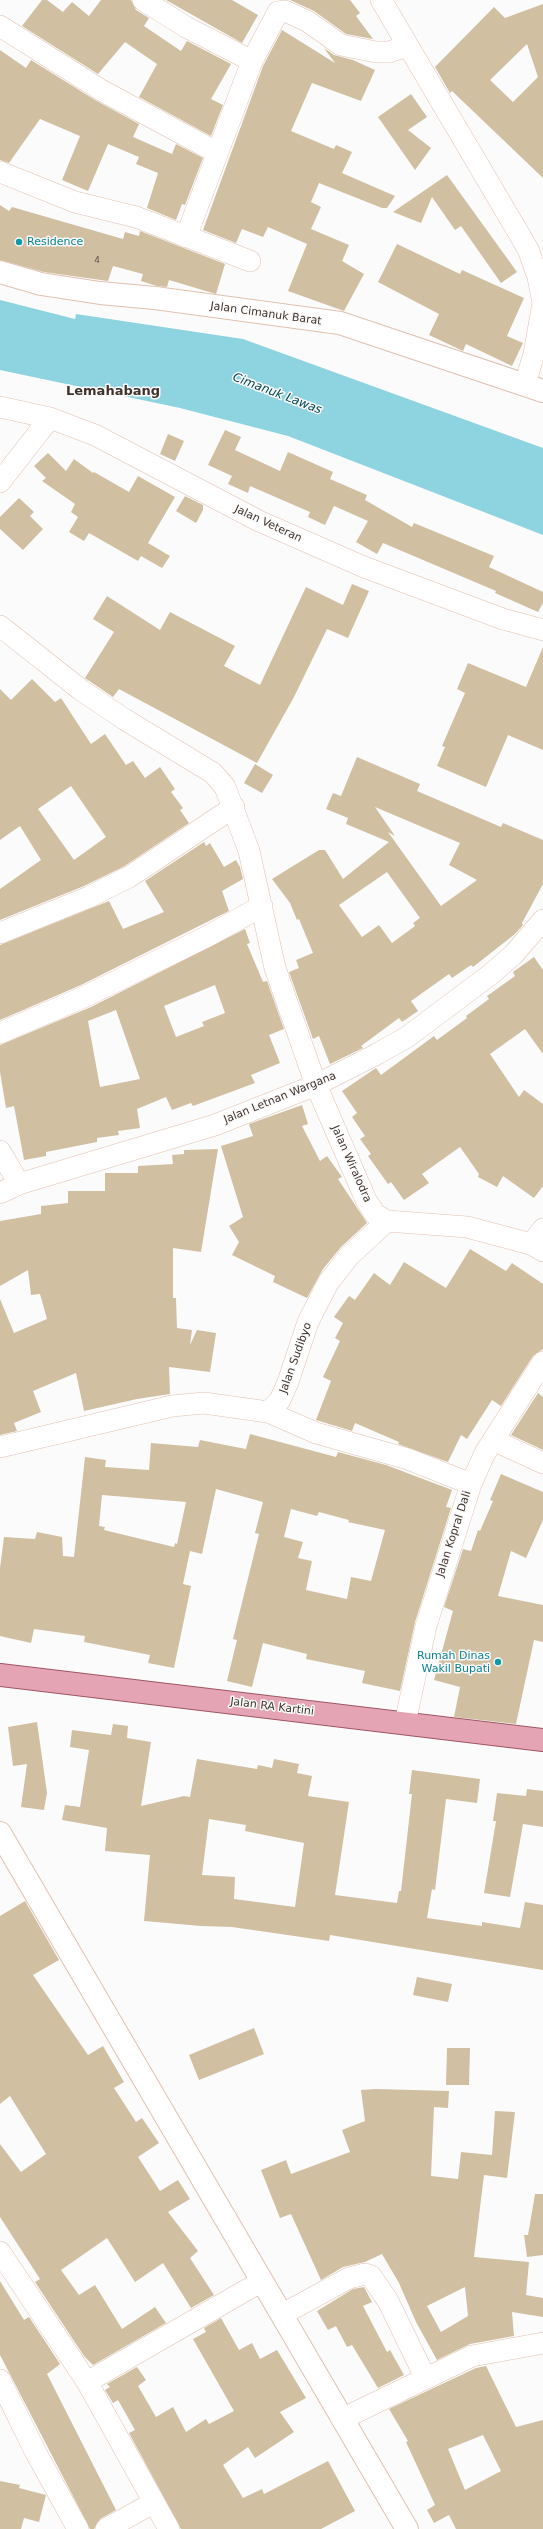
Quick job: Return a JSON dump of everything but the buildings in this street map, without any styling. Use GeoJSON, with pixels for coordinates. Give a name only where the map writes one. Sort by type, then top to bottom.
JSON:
{"type":"FeatureCollection","features":[{"type":"Feature","properties":{"kind":"main road","name":"Jalan RA Kartini"},"geometry":{"type":"LineString","coordinates":[[0,1675],[543,1740]]}},
{"type":"Feature","properties":{"kind":"street"},"geometry":{"type":"LineString","coordinates":[[143,0],[186,27],[252,61]]}},
{"type":"Feature","properties":{"kind":"street"},"geometry":{"type":"LineString","coordinates":[[381,0],[528,249],[538,277],[543,303],[534,354],[534,388]]}},
{"type":"Feature","properties":{"kind":"street"},"geometry":{"type":"LineString","coordinates":[[186,237],[216,152],[252,61],[274,18],[282,10],[307,21],[341,45],[376,52],[389,52],[407,46]]}},
{"type":"Feature","properties":{"kind":"street"},"geometry":{"type":"LineString","coordinates":[[0,26],[108,93],[216,152]]}},
{"type":"Feature","properties":{"kind":"street"},"geometry":{"type":"LineString","coordinates":[[0,172],[75,202],[136,217],[250,261]]}},
{"type":"Feature","properties":{"kind":"street","name":"Jalan Cimanuk Barat"},"geometry":{"type":"LineString","coordinates":[[0,272],[41,284],[93,292],[155,298],[340,323],[534,388]]}},
{"type":"Feature","properties":{"kind":"street","name":"Jalan Veteran"},"geometry":{"type":"LineString","coordinates":[[0,407],[50,418],[95,435],[258,521],[364,567],[503,619],[543,630]]}},
{"type":"Feature","properties":{"kind":"street"},"geometry":{"type":"LineString","coordinates":[[0,482],[50,418]]}},
{"type":"Feature","properties":{"kind":"street","name":"Jalan Wiralodra"},"geometry":{"type":"LineString","coordinates":[[3,635],[124,719],[213,773],[225,787],[234,807],[249,851],[275,968],[316,1085],[366,1200],[375,1214],[387,1221]]}},
{"type":"Feature","properties":{"kind":"street"},"geometry":{"type":"LineString","coordinates":[[0,933],[89,897],[129,877],[234,807]]}},
{"type":"Feature","properties":{"kind":"street"},"geometry":{"type":"LineString","coordinates":[[0,1033],[86,996],[208,936],[262,906]]}},
{"type":"Feature","properties":{"kind":"street","name":"Jalan Letnan Wargana"},"geometry":{"type":"LineString","coordinates":[[0,1193],[19,1184],[207,1127],[316,1085],[407,1037],[491,974],[514,954],[543,920]]}},
{"type":"Feature","properties":{"kind":"street"},"geometry":{"type":"LineString","coordinates":[[0,1151],[19,1184]]}},
{"type":"Feature","properties":{"kind":"street"},"geometry":{"type":"LineString","coordinates":[[387,1221],[412,1224],[453,1224],[539,1242]]}},
{"type":"Feature","properties":{"kind":"street","name":"Jalan Sudibyo"},"geometry":{"type":"LineString","coordinates":[[268,1412],[280,1400],[288,1382],[308,1322],[328,1283],[350,1256],[387,1221]]}},
{"type":"Feature","properties":{"kind":"street","name":"Jalan Kopral Dali"},"geometry":{"type":"LineString","coordinates":[[405,1723],[426,1626],[471,1484],[493,1440],[543,1362]]}},
{"type":"Feature","properties":{"kind":"street"},"geometry":{"type":"LineString","coordinates":[[0,1447],[172,1406],[204,1403],[268,1412],[316,1433],[408,1459],[471,1484]]}},
{"type":"Feature","properties":{"kind":"street"},"geometry":{"type":"LineString","coordinates":[[493,1440],[543,1463]]}},
{"type":"Feature","properties":{"kind":"street"},"geometry":{"type":"LineString","coordinates":[[0,1833],[262,2281],[283,2314],[342,2419],[407,2529]]}},
{"type":"Feature","properties":{"kind":"street"},"geometry":{"type":"LineString","coordinates":[[0,2252],[87,2382],[153,2503],[169,2529]]}},
{"type":"Feature","properties":{"kind":"street"},"geometry":{"type":"LineString","coordinates":[[283,2314],[349,2278],[365,2274],[371,2276],[388,2301],[426,2377]]}},
{"type":"Feature","properties":{"kind":"street"},"geometry":{"type":"LineString","coordinates":[[87,2382],[262,2281]]}},
{"type":"Feature","properties":{"kind":"street"},"geometry":{"type":"LineString","coordinates":[[342,2419],[472,2356],[543,2343]]}},
{"type":"Feature","properties":{"kind":"street"},"geometry":{"type":"LineString","coordinates":[[0,2380],[41,2463],[78,2529]]}},
{"type":"Feature","properties":{"kind":"street"},"geometry":{"type":"LineString","coordinates":[[106,2529],[153,2503]]}},
{"type":"Feature","properties":{"kind":"water","name":"Cimanuk Lawas"},"geometry":{"type":"Polygon","coordinates":[[[0,300],[75,319],[76,314],[243,339],[543,448],[543,535],[288,436],[180,408],[0,370],[0,300]]]}},
{"type":"Feature","properties":{"kind":"place","name":"Residence"},"geometry":{"type":"Point","coordinates":[19,242]}},
{"type":"Feature","properties":{"kind":"place","name":"Rumah Dinas Wakil Bupati"},"geometry":{"type":"Point","coordinates":[498,1662]}},
{"type":"Feature","properties":{"kind":"district","name":"Lemahabang"},"geometry":{"type":"Point","coordinates":[113,392]}}]}
